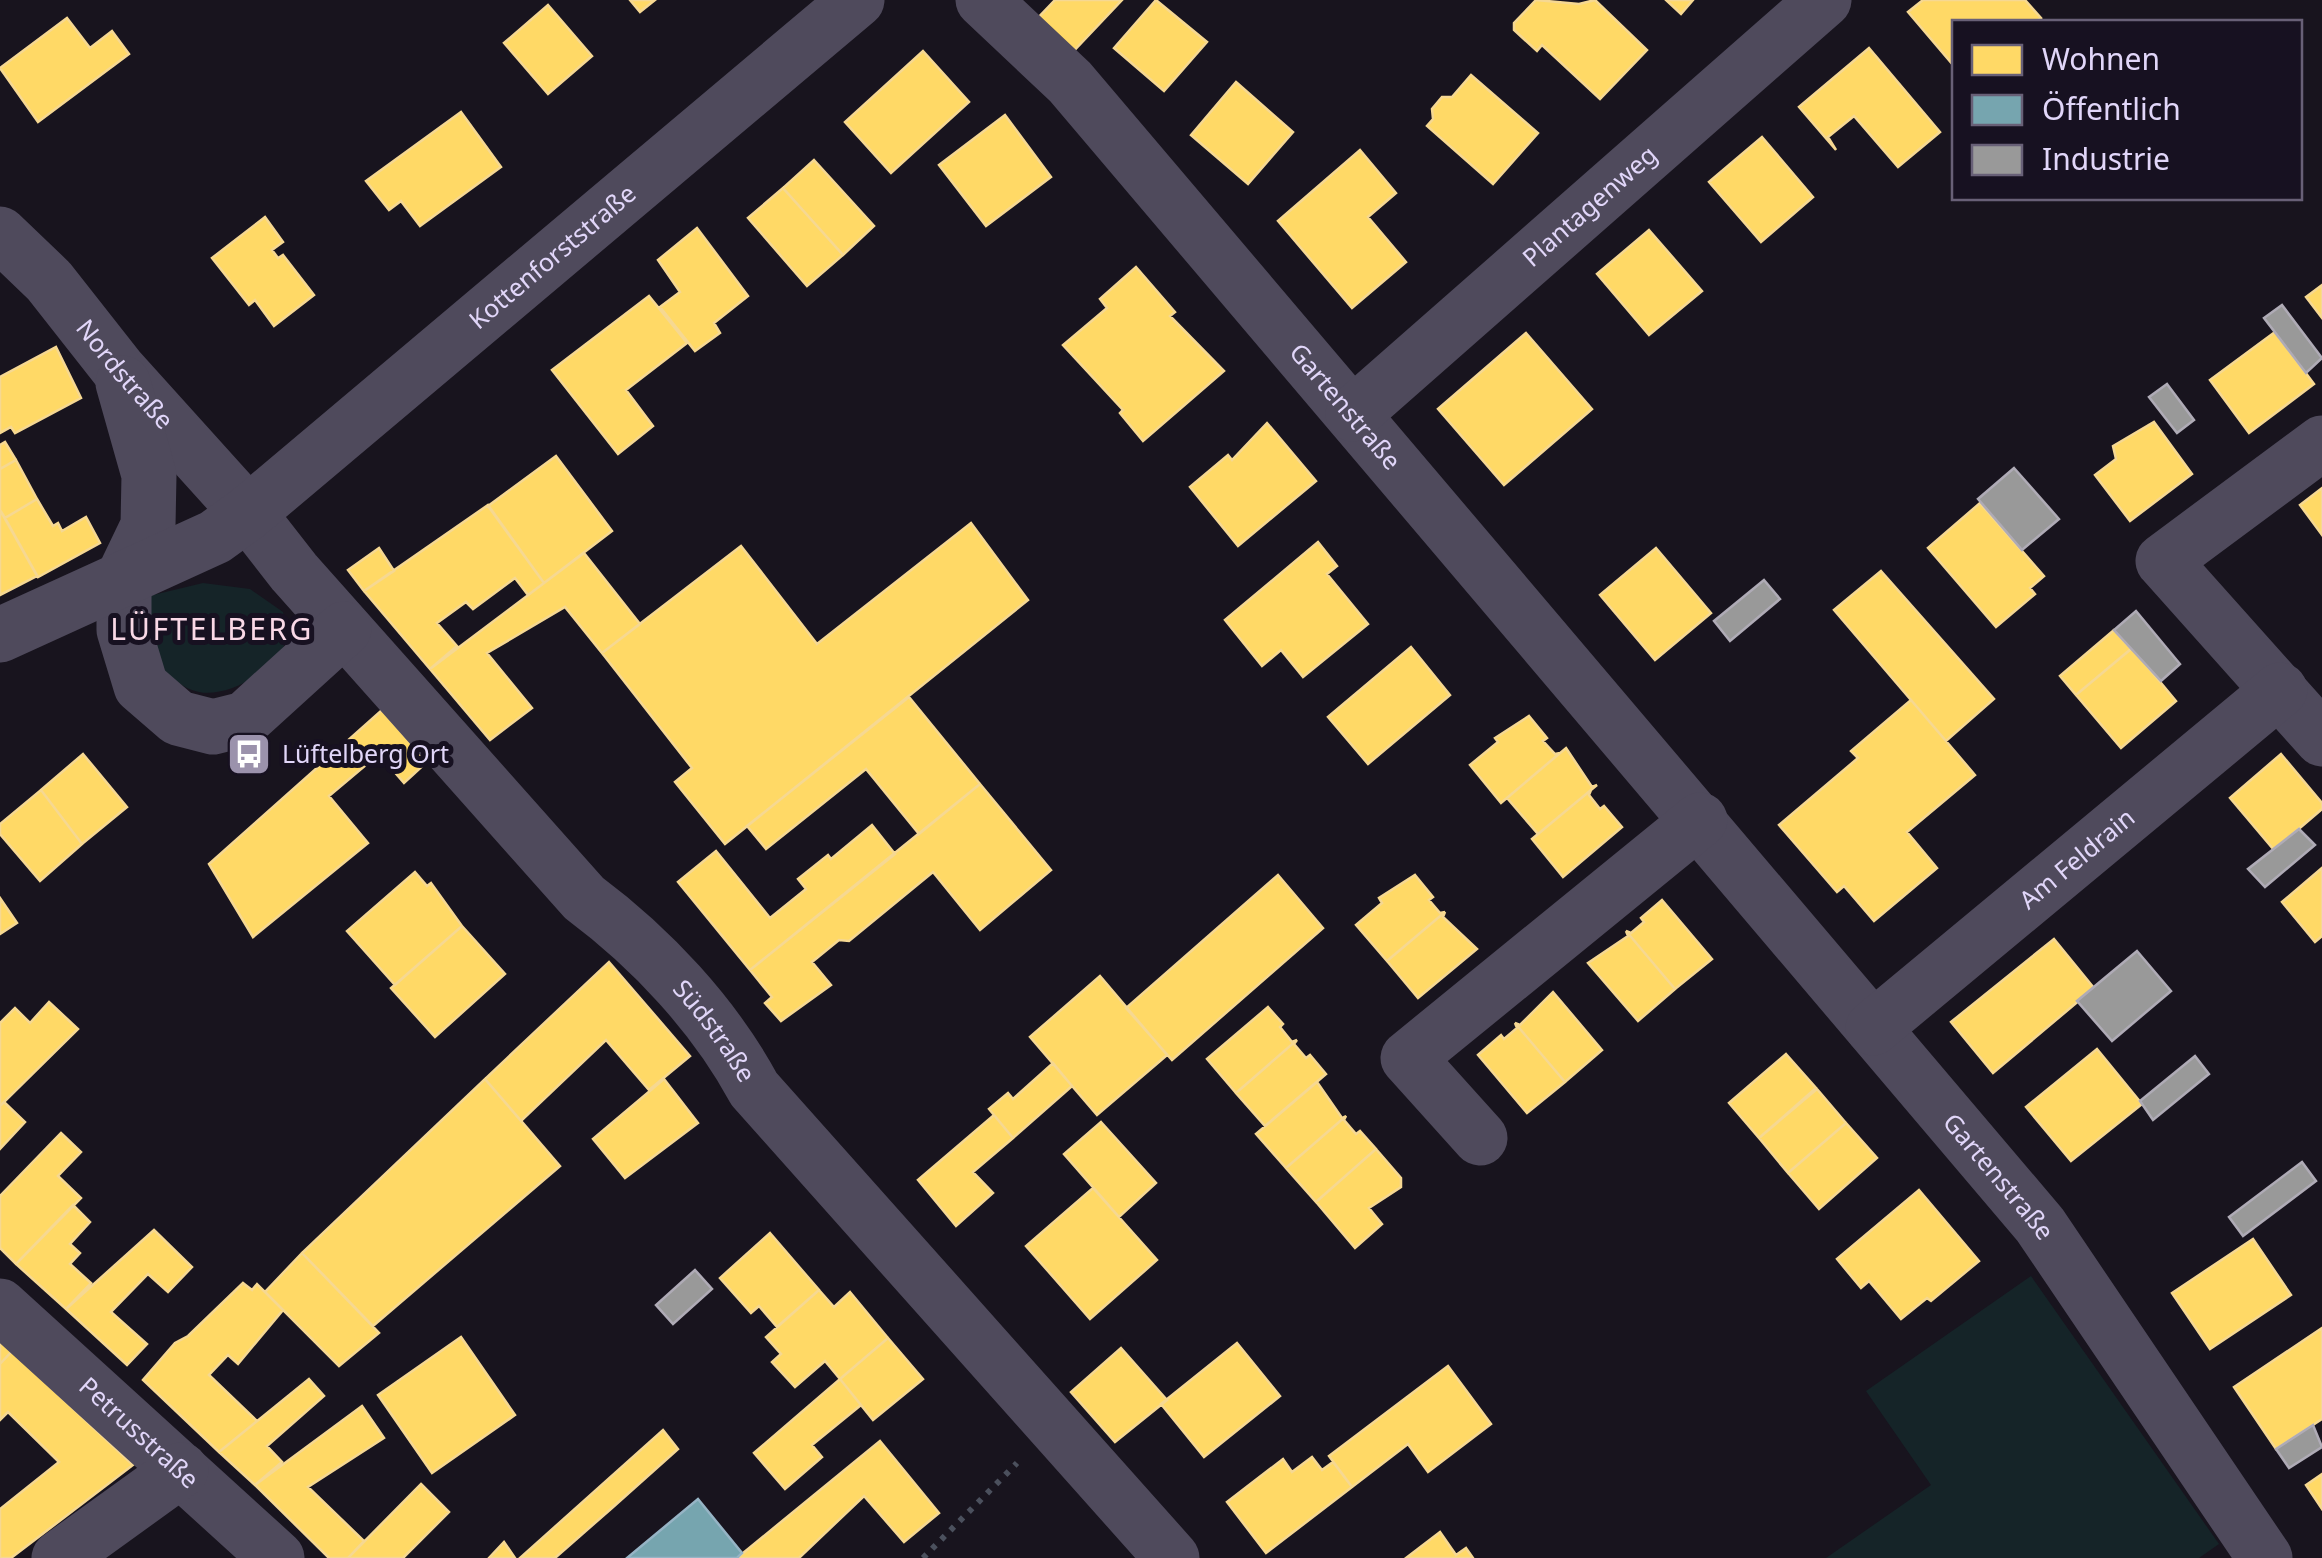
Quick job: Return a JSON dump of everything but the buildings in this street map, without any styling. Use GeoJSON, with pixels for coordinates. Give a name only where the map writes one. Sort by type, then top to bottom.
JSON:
{"type":"FeatureCollection","features":[{"type":"Feature","properties":{"kind":"street","name":"Kottenforststraße"},"geometry":{"type":"LineString","coordinates":[[248,513],[857,0]]}},
{"type":"Feature","properties":{"kind":"street","name":"Gartenstraße"},"geometry":{"type":"LineString","coordinates":[[983,0],[1070,82],[2040,1225],[2265,1558]]}},
{"type":"Feature","properties":{"kind":"street","name":"Plantagenweg"},"geometry":{"type":"LineString","coordinates":[[1353,414],[1824,0]]}},
{"type":"Feature","properties":{"kind":"street","name":"Nordstraße"},"geometry":{"type":"LineString","coordinates":[[0,234],[49,280],[120,370],[248,513]]}},
{"type":"Feature","properties":{"kind":"street"},"geometry":{"type":"LineString","coordinates":[[120,370],[149,475],[148,526],[124,576],[124,630],[141,686],[178,718],[213,728],[245,718],[344,629]]}},
{"type":"Feature","properties":{"kind":"street"},"geometry":{"type":"LineString","coordinates":[[2322,443],[2163,561],[2322,739]]}},
{"type":"Feature","properties":{"kind":"street"},"geometry":{"type":"LineString","coordinates":[[0,635],[215,537],[248,513]]}},
{"type":"Feature","properties":{"kind":"street","name":"Südstraße"},"geometry":{"type":"LineString","coordinates":[[248,513],[344,629],[584,898],[644,948],[733,1050],[754,1088],[1172,1558]]}},
{"type":"Feature","properties":{"kind":"street","name":"Am Feldrain"},"geometry":{"type":"LineString","coordinates":[[1873,1028],[2280,690]]}},
{"type":"Feature","properties":{"kind":"street"},"geometry":{"type":"LineString","coordinates":[[1480,1138],[1408,1058],[1700,820]]}},
{"type":"Feature","properties":{"kind":"street","name":"Petrusstraße"},"geometry":{"type":"LineString","coordinates":[[0,1306],[277,1558]]}},
{"type":"Feature","properties":{"kind":"street"},"geometry":{"type":"LineString","coordinates":[[59,1558],[181,1470]]}},
{"type":"Feature","properties":{"kind":"path"},"geometry":{"type":"LineString","coordinates":[[923,1558],[1055,1424]]}},
{"type":"Feature","properties":{"kind":"shaded area"},"geometry":{"type":"Polygon","coordinates":[[[203,583],[250,589],[283,612],[287,631],[280,653],[261,672],[236,687],[210,693],[186,687],[154,660],[149,596],[203,583]]]}},
{"type":"Feature","properties":{"kind":"shaded area"},"geometry":{"type":"Polygon","coordinates":[[[2031,1276],[2219,1544],[2199,1558],[1826,1558],[1931,1485],[1866,1391],[2031,1276]]]}},
{"type":"Feature","properties":{"kind":"place","name":"Lüftelberg Ort"},"geometry":{"type":"Point","coordinates":[249,754]}},
{"type":"Feature","properties":{"kind":"district","name":"LÜFTELBERG"},"geometry":{"type":"Point","coordinates":[212,630]}}]}
